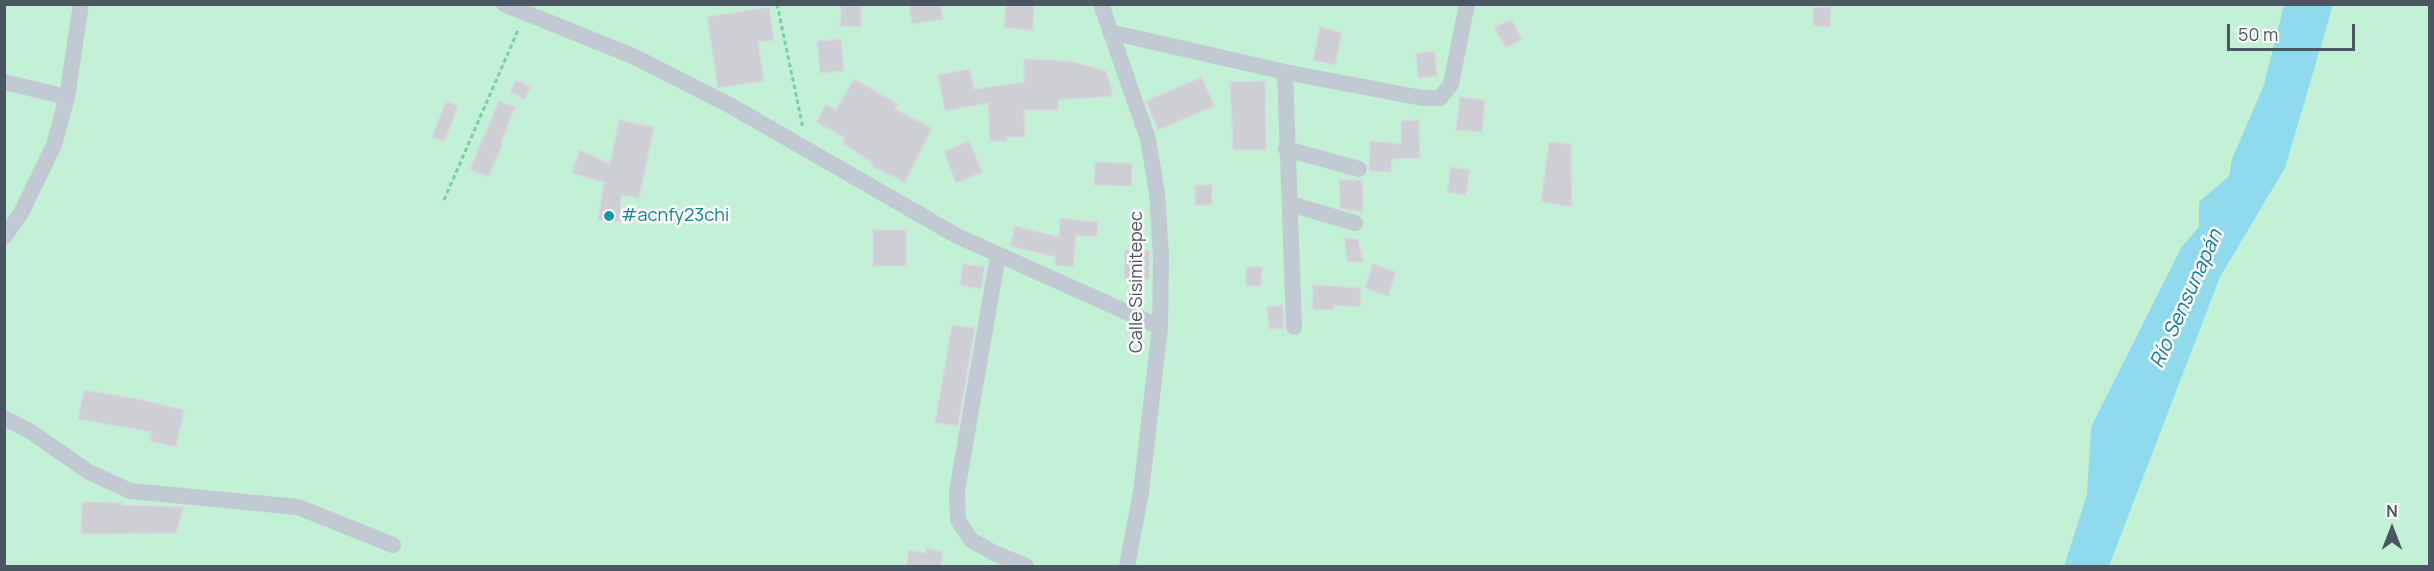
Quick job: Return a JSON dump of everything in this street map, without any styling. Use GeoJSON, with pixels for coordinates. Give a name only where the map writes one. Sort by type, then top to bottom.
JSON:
{"type":"FeatureCollection","features":[{"type":"Feature","properties":{"kind":"street"},"geometry":{"type":"LineString","coordinates":[[4,237],[21,213],[54,145],[67,97],[81,4]]}},
{"type":"Feature","properties":{"kind":"street"},"geometry":{"type":"LineString","coordinates":[[504,4],[635,57],[733,107],[957,236],[1160,327]]}},
{"type":"Feature","properties":{"kind":"street","name":"Calle Sisimitepec"},"geometry":{"type":"LineString","coordinates":[[1101,4],[1148,139],[1155,182],[1161,257],[1160,327],[1141,492],[1127,567]]}},
{"type":"Feature","properties":{"kind":"street"},"geometry":{"type":"LineString","coordinates":[[1110,32],[1285,72],[1422,98],[1440,98],[1451,84],[1467,4]]}},
{"type":"Feature","properties":{"kind":"street"},"geometry":{"type":"LineString","coordinates":[[1285,72],[1294,327]]}},
{"type":"Feature","properties":{"kind":"street"},"geometry":{"type":"LineString","coordinates":[[4,82],[67,97]]}},
{"type":"Feature","properties":{"kind":"street"},"geometry":{"type":"LineString","coordinates":[[1286,149],[1359,169]]}},
{"type":"Feature","properties":{"kind":"street"},"geometry":{"type":"LineString","coordinates":[[1290,204],[1355,223]]}},
{"type":"Feature","properties":{"kind":"street"},"geometry":{"type":"LineString","coordinates":[[998,255],[957,491],[958,520],[971,540],[1026,567]]}},
{"type":"Feature","properties":{"kind":"street"},"geometry":{"type":"LineString","coordinates":[[4,418],[31,432],[89,472],[130,490],[298,507],[393,545]]}},
{"type":"Feature","properties":{"kind":"path"},"geometry":{"type":"LineString","coordinates":[[777,4],[808,150]]}},
{"type":"Feature","properties":{"kind":"path"},"geometry":{"type":"LineString","coordinates":[[444,200],[525,13]]}},
{"type":"Feature","properties":{"kind":"green space"},"geometry":{"type":"Polygon","coordinates":[[[4,5],[2429,5],[2429,566],[5,566],[4,5]]]}},
{"type":"Feature","properties":{"kind":"water","name":"Río Sensunapán"},"geometry":{"type":"Polygon","coordinates":[[[2284,5],[2333,5],[2285,168],[2220,277],[2109,566],[2064,566],[2087,495],[2091,427],[2181,248],[2199,227],[2199,202],[2229,176],[2232,159],[2264,85],[2284,5]]]}},
{"type":"Feature","properties":{"kind":"building"},"geometry":{"type":"Polygon","coordinates":[[[841,4],[861,4],[861,27],[840,26],[841,4]]]}},
{"type":"Feature","properties":{"kind":"building"},"geometry":{"type":"Polygon","coordinates":[[[909,4],[940,4],[943,19],[912,24],[909,4]]]}},
{"type":"Feature","properties":{"kind":"building"},"geometry":{"type":"Polygon","coordinates":[[[1006,4],[1034,4],[1033,30],[1004,28],[1006,4]]]}},
{"type":"Feature","properties":{"kind":"building"},"geometry":{"type":"Polygon","coordinates":[[[769,7],[774,40],[758,42],[764,81],[718,88],[707,17],[769,7]]]}},
{"type":"Feature","properties":{"kind":"building"},"geometry":{"type":"Polygon","coordinates":[[[1814,7],[1831,7],[1830,27],[1813,26],[1814,7]]]}},
{"type":"Feature","properties":{"kind":"building"},"geometry":{"type":"Polygon","coordinates":[[[1511,19],[1522,39],[1506,48],[1494,28],[1511,19]]]}},
{"type":"Feature","properties":{"kind":"building"},"geometry":{"type":"Polygon","coordinates":[[[1320,27],[1342,33],[1335,65],[1313,60],[1320,27]]]}},
{"type":"Feature","properties":{"kind":"building"},"geometry":{"type":"Polygon","coordinates":[[[841,39],[844,71],[820,73],[817,41],[841,39]]]}},
{"type":"Feature","properties":{"kind":"building"},"geometry":{"type":"Polygon","coordinates":[[[1435,51],[1437,76],[1418,78],[1416,53],[1435,51]]]}},
{"type":"Feature","properties":{"kind":"building"},"geometry":{"type":"Polygon","coordinates":[[[1024,59],[1069,61],[1106,71],[1113,96],[1058,100],[1058,110],[1024,110],[1025,137],[1007,137],[1007,141],[990,141],[988,103],[945,111],[938,75],[970,69],[974,89],[1024,82],[1024,59]]]}},
{"type":"Feature","properties":{"kind":"building"},"geometry":{"type":"Polygon","coordinates":[[[1202,77],[1214,106],[1158,130],[1146,101],[1202,77]]]}},
{"type":"Feature","properties":{"kind":"building"},"geometry":{"type":"Polygon","coordinates":[[[854,79],[898,104],[895,109],[932,128],[905,182],[871,166],[873,163],[842,143],[845,138],[816,122],[826,104],[836,110],[854,79]]]}},
{"type":"Feature","properties":{"kind":"building"},"geometry":{"type":"Polygon","coordinates":[[[516,80],[531,87],[524,99],[510,92],[516,80]]]}},
{"type":"Feature","properties":{"kind":"building"},"geometry":{"type":"Polygon","coordinates":[[[1265,81],[1266,150],[1233,150],[1230,82],[1265,81]]]}},
{"type":"Feature","properties":{"kind":"building"},"geometry":{"type":"Polygon","coordinates":[[[1460,97],[1485,100],[1482,132],[1456,130],[1460,97]]]}},
{"type":"Feature","properties":{"kind":"building"},"geometry":{"type":"Polygon","coordinates":[[[446,101],[458,106],[444,142],[432,137],[446,101]]]}},
{"type":"Feature","properties":{"kind":"building"},"geometry":{"type":"Polygon","coordinates":[[[499,101],[515,107],[501,143],[503,144],[488,177],[470,169],[499,101]]]}},
{"type":"Feature","properties":{"kind":"building"},"geometry":{"type":"Polygon","coordinates":[[[619,120],[654,127],[639,198],[621,195],[620,222],[598,220],[604,182],[572,173],[580,150],[610,164],[619,120]]]}},
{"type":"Feature","properties":{"kind":"building"},"geometry":{"type":"Polygon","coordinates":[[[1419,120],[1420,158],[1392,159],[1391,172],[1369,171],[1370,141],[1401,144],[1401,121],[1419,120]]]}},
{"type":"Feature","properties":{"kind":"building"},"geometry":{"type":"Polygon","coordinates":[[[969,141],[982,172],[956,183],[944,152],[969,141]]]}},
{"type":"Feature","properties":{"kind":"building"},"geometry":{"type":"Polygon","coordinates":[[[1549,142],[1571,144],[1572,207],[1541,202],[1549,142]]]}},
{"type":"Feature","properties":{"kind":"building"},"geometry":{"type":"Polygon","coordinates":[[[1095,162],[1132,163],[1132,186],[1094,185],[1095,162]]]}},
{"type":"Feature","properties":{"kind":"building"},"geometry":{"type":"Polygon","coordinates":[[[1451,167],[1470,170],[1466,195],[1447,192],[1451,167]]]}},
{"type":"Feature","properties":{"kind":"building"},"geometry":{"type":"Polygon","coordinates":[[[1339,180],[1362,180],[1363,211],[1340,208],[1339,180]]]}},
{"type":"Feature","properties":{"kind":"building"},"geometry":{"type":"Polygon","coordinates":[[[1195,185],[1212,185],[1212,205],[1195,205],[1195,185]]]}},
{"type":"Feature","properties":{"kind":"building"},"geometry":{"type":"Polygon","coordinates":[[[1060,218],[1098,222],[1097,237],[1076,235],[1073,267],[1055,265],[1055,257],[1010,246],[1015,226],[1059,237],[1060,218]]]}},
{"type":"Feature","properties":{"kind":"building"},"geometry":{"type":"Polygon","coordinates":[[[873,230],[906,230],[906,266],[873,266],[873,230]]]}},
{"type":"Feature","properties":{"kind":"building"},"geometry":{"type":"Polygon","coordinates":[[[1344,238],[1358,239],[1363,262],[1348,262],[1344,238]]]}},
{"type":"Feature","properties":{"kind":"building"},"geometry":{"type":"Polygon","coordinates":[[[1125,250],[1150,251],[1149,279],[1124,278],[1125,250]]]}},
{"type":"Feature","properties":{"kind":"building"},"geometry":{"type":"Polygon","coordinates":[[[963,264],[985,267],[981,289],[960,285],[963,264]]]}},
{"type":"Feature","properties":{"kind":"building"},"geometry":{"type":"Polygon","coordinates":[[[1373,264],[1396,272],[1388,296],[1365,288],[1373,264]]]}},
{"type":"Feature","properties":{"kind":"building"},"geometry":{"type":"Polygon","coordinates":[[[1246,267],[1262,267],[1261,286],[1246,286],[1246,267]]]}},
{"type":"Feature","properties":{"kind":"building"},"geometry":{"type":"Polygon","coordinates":[[[1313,285],[1361,288],[1360,307],[1334,305],[1334,310],[1312,309],[1313,285]]]}},
{"type":"Feature","properties":{"kind":"building"},"geometry":{"type":"Polygon","coordinates":[[[1283,305],[1284,328],[1269,329],[1267,307],[1283,305]]]}},
{"type":"Feature","properties":{"kind":"building"},"geometry":{"type":"Polygon","coordinates":[[[952,325],[975,328],[958,426],[935,423],[952,325]]]}},
{"type":"Feature","properties":{"kind":"building"},"geometry":{"type":"Polygon","coordinates":[[[84,390],[184,410],[176,447],[150,441],[152,432],[78,419],[84,390]]]}},
{"type":"Feature","properties":{"kind":"building"},"geometry":{"type":"Polygon","coordinates":[[[82,502],[184,507],[176,533],[81,534],[82,502]]]}},
{"type":"Feature","properties":{"kind":"building"},"geometry":{"type":"Polygon","coordinates":[[[926,548],[943,552],[940,567],[906,567],[909,550],[925,553],[926,548]]]}},
{"type":"Feature","properties":{"kind":"place","name":"#acnfy23chi"},"geometry":{"type":"Point","coordinates":[609,216]}}]}
